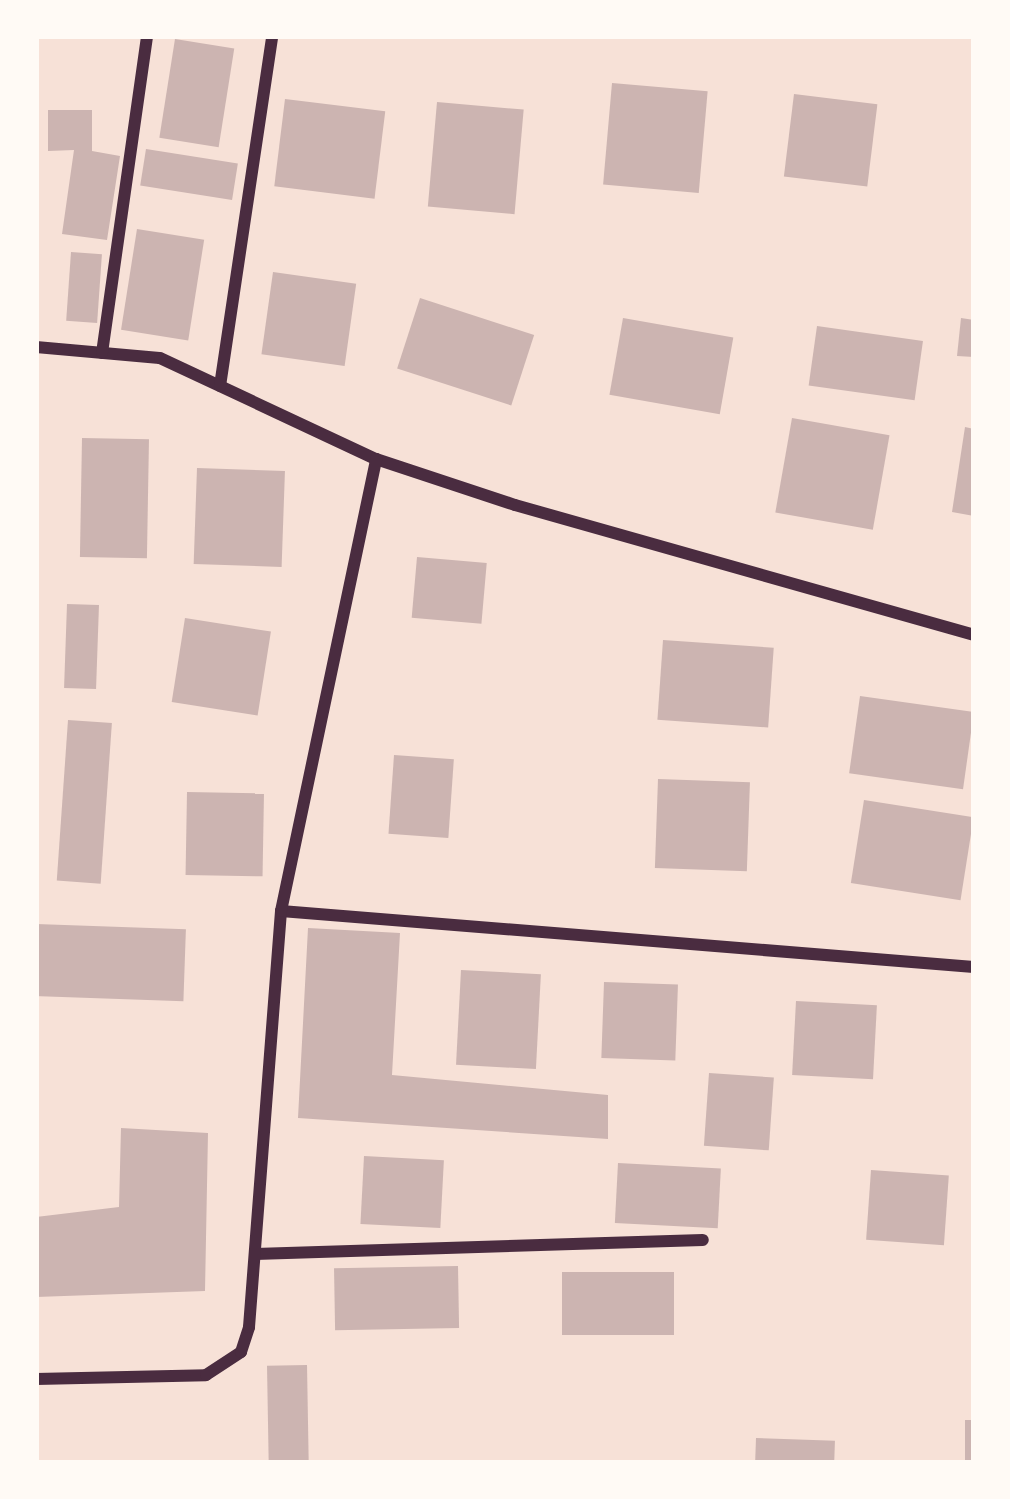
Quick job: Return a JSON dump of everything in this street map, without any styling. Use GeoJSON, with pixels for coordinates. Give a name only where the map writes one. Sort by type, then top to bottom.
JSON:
{"type":"FeatureCollection","features":[{"type":"Feature","properties":{"kind":"street"},"geometry":{"type":"LineString","coordinates":[[101,353],[147,36]]}},
{"type":"Feature","properties":{"kind":"street"},"geometry":{"type":"LineString","coordinates":[[220,386],[272,36]]}},
{"type":"Feature","properties":{"kind":"street"},"geometry":{"type":"LineString","coordinates":[[36,347],[160,358],[376,459],[515,505],[974,635]]}},
{"type":"Feature","properties":{"kind":"street"},"geometry":{"type":"LineString","coordinates":[[36,1379],[206,1375],[242,1352],[249,1327],[281,911],[376,459]]}},
{"type":"Feature","properties":{"kind":"street"},"geometry":{"type":"LineString","coordinates":[[281,911],[974,967]]}},
{"type":"Feature","properties":{"kind":"street"},"geometry":{"type":"LineString","coordinates":[[255,1254],[703,1240]]}},
{"type":"Feature","properties":{"kind":"building"},"geometry":{"type":"Polygon","coordinates":[[[175,39],[234,48],[219,147],[159,138],[175,39]]]}},
{"type":"Feature","properties":{"kind":"building"},"geometry":{"type":"Polygon","coordinates":[[[612,83],[708,91],[699,193],[603,185],[612,83]]]}},
{"type":"Feature","properties":{"kind":"building"},"geometry":{"type":"Polygon","coordinates":[[[794,94],[877,104],[867,187],[784,176],[794,94]]]}},
{"type":"Feature","properties":{"kind":"building"},"geometry":{"type":"Polygon","coordinates":[[[285,99],[385,111],[375,199],[274,186],[285,99]]]}},
{"type":"Feature","properties":{"kind":"building"},"geometry":{"type":"Polygon","coordinates":[[[437,102],[524,110],[515,214],[428,207],[437,102]]]}},
{"type":"Feature","properties":{"kind":"building"},"geometry":{"type":"Polygon","coordinates":[[[48,110],[92,110],[92,151],[120,156],[107,240],[62,234],[74,150],[48,151],[48,110]]]}},
{"type":"Feature","properties":{"kind":"building"},"geometry":{"type":"Polygon","coordinates":[[[146,149],[238,164],[232,200],[140,186],[146,149]]]}},
{"type":"Feature","properties":{"kind":"building"},"geometry":{"type":"Polygon","coordinates":[[[137,229],[204,240],[188,340],[121,330],[137,229]]]}},
{"type":"Feature","properties":{"kind":"building"},"geometry":{"type":"Polygon","coordinates":[[[71,252],[102,254],[97,323],[66,321],[71,252]]]}},
{"type":"Feature","properties":{"kind":"building"},"geometry":{"type":"Polygon","coordinates":[[[273,272],[356,284],[345,366],[261,354],[273,272]]]}},
{"type":"Feature","properties":{"kind":"building"},"geometry":{"type":"Polygon","coordinates":[[[420,298],[534,335],[511,405],[397,368],[420,298]]]}},
{"type":"Feature","properties":{"kind":"building"},"geometry":{"type":"Polygon","coordinates":[[[623,318],[733,337],[720,414],[609,395],[623,318]]]}},
{"type":"Feature","properties":{"kind":"building"},"geometry":{"type":"Polygon","coordinates":[[[961,318],[974,320],[974,357],[957,356],[961,318]]]}},
{"type":"Feature","properties":{"kind":"building"},"geometry":{"type":"Polygon","coordinates":[[[817,326],[923,341],[915,400],[809,385],[817,326]]]}},
{"type":"Feature","properties":{"kind":"building"},"geometry":{"type":"Polygon","coordinates":[[[792,418],[889,435],[873,530],[775,513],[792,418]]]}},
{"type":"Feature","properties":{"kind":"building"},"geometry":{"type":"Polygon","coordinates":[[[965,427],[974,429],[974,516],[952,512],[965,427]]]}},
{"type":"Feature","properties":{"kind":"building"},"geometry":{"type":"Polygon","coordinates":[[[82,438],[149,439],[147,558],[80,557],[82,438]]]}},
{"type":"Feature","properties":{"kind":"building"},"geometry":{"type":"Polygon","coordinates":[[[197,468],[285,471],[282,567],[194,564],[197,468]]]}},
{"type":"Feature","properties":{"kind":"building"},"geometry":{"type":"Polygon","coordinates":[[[417,557],[487,563],[481,624],[412,618],[417,557]]]}},
{"type":"Feature","properties":{"kind":"building"},"geometry":{"type":"Polygon","coordinates":[[[67,604],[99,605],[96,689],[64,688],[67,604]]]}},
{"type":"Feature","properties":{"kind":"building"},"geometry":{"type":"Polygon","coordinates":[[[185,618],[271,632],[258,716],[172,702],[185,618]]]}},
{"type":"Feature","properties":{"kind":"building"},"geometry":{"type":"Polygon","coordinates":[[[663,640],[774,648],[768,728],[657,720],[663,640]]]}},
{"type":"Feature","properties":{"kind":"building"},"geometry":{"type":"Polygon","coordinates":[[[860,696],[974,712],[963,789],[849,773],[860,696]]]}},
{"type":"Feature","properties":{"kind":"building"},"geometry":{"type":"Polygon","coordinates":[[[68,720],[112,723],[101,884],[57,881],[68,720]]]}},
{"type":"Feature","properties":{"kind":"building"},"geometry":{"type":"Polygon","coordinates":[[[394,755],[454,759],[448,838],[388,834],[394,755]]]}},
{"type":"Feature","properties":{"kind":"building"},"geometry":{"type":"Polygon","coordinates":[[[658,779],[750,782],[747,871],[655,868],[658,779]]]}},
{"type":"Feature","properties":{"kind":"building"},"geometry":{"type":"Polygon","coordinates":[[[187,792],[264,793],[263,876],[186,875],[187,792]]]}},
{"type":"Feature","properties":{"kind":"building"},"geometry":{"type":"Polygon","coordinates":[[[864,800],[974,817],[960,900],[851,883],[864,800]]]}},
{"type":"Feature","properties":{"kind":"building"},"geometry":{"type":"Polygon","coordinates":[[[36,924],[186,929],[183,1001],[36,996],[36,924]]]}},
{"type":"Feature","properties":{"kind":"building"},"geometry":{"type":"Polygon","coordinates":[[[308,928],[400,933],[392,1075],[608,1095],[608,1139],[298,1118],[308,928]]]}},
{"type":"Feature","properties":{"kind":"building"},"geometry":{"type":"Polygon","coordinates":[[[461,970],[541,974],[536,1069],[456,1065],[461,970]]]}},
{"type":"Feature","properties":{"kind":"building"},"geometry":{"type":"Polygon","coordinates":[[[604,982],[678,985],[675,1061],[601,1058],[604,982]]]}},
{"type":"Feature","properties":{"kind":"building"},"geometry":{"type":"Polygon","coordinates":[[[796,1001],[877,1005],[873,1079],[792,1075],[796,1001]]]}},
{"type":"Feature","properties":{"kind":"building"},"geometry":{"type":"Polygon","coordinates":[[[709,1073],[774,1078],[769,1150],[704,1146],[709,1073]]]}},
{"type":"Feature","properties":{"kind":"building"},"geometry":{"type":"Polygon","coordinates":[[[121,1128],[208,1133],[205,1291],[36,1297],[36,1217],[119,1207],[121,1128]]]}},
{"type":"Feature","properties":{"kind":"building"},"geometry":{"type":"Polygon","coordinates":[[[364,1156],[444,1160],[440,1228],[360,1224],[364,1156]]]}},
{"type":"Feature","properties":{"kind":"building"},"geometry":{"type":"Polygon","coordinates":[[[618,1163],[721,1168],[718,1228],[615,1223],[618,1163]]]}},
{"type":"Feature","properties":{"kind":"building"},"geometry":{"type":"Polygon","coordinates":[[[871,1170],[949,1175],[944,1245],[866,1240],[871,1170]]]}},
{"type":"Feature","properties":{"kind":"building"},"geometry":{"type":"Polygon","coordinates":[[[458,1266],[459,1328],[335,1330],[334,1268],[458,1266]]]}},
{"type":"Feature","properties":{"kind":"building"},"geometry":{"type":"Polygon","coordinates":[[[562,1272],[674,1272],[674,1335],[562,1335],[562,1272]]]}},
{"type":"Feature","properties":{"kind":"building"},"geometry":{"type":"Polygon","coordinates":[[[307,1365],[309,1463],[269,1463],[267,1366],[307,1365]]]}},
{"type":"Feature","properties":{"kind":"building"},"geometry":{"type":"Polygon","coordinates":[[[965,1420],[974,1420],[974,1463],[965,1463],[965,1420]]]}},
{"type":"Feature","properties":{"kind":"building"},"geometry":{"type":"Polygon","coordinates":[[[756,1438],[835,1441],[834,1463],[755,1463],[756,1438]]]}}]}
